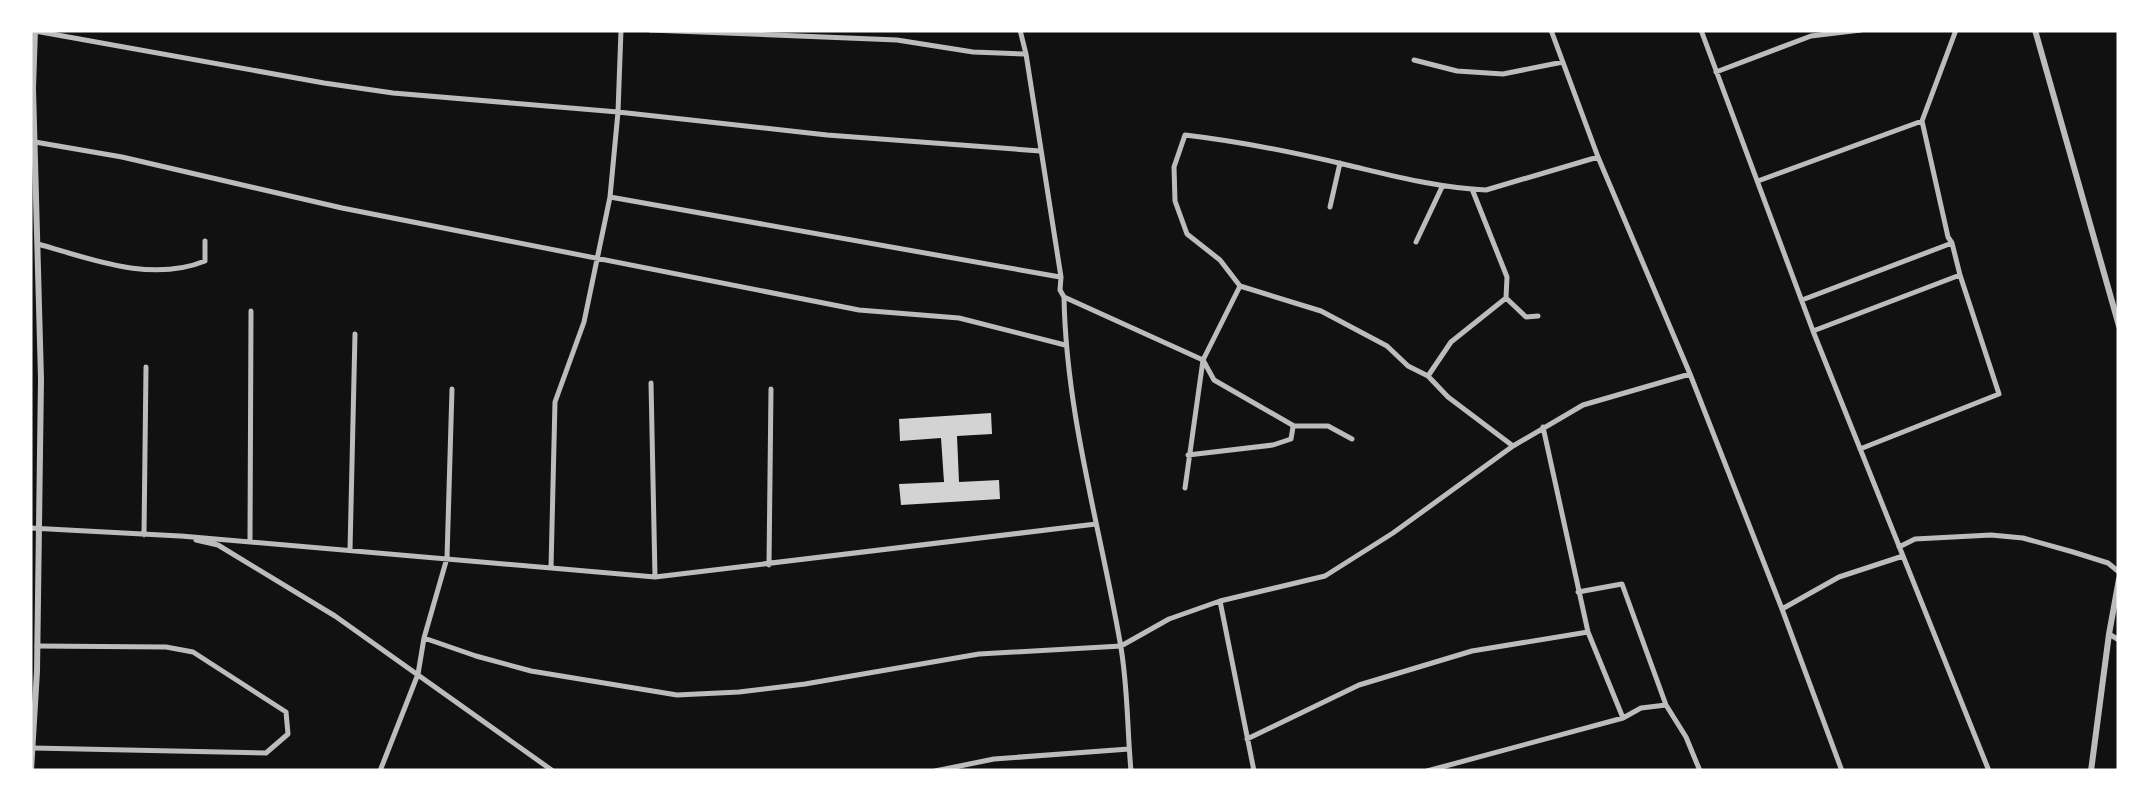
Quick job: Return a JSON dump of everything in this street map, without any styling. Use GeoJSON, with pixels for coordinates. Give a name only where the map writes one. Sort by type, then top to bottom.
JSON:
{"type":"FeatureCollection","features":[{"type":"Feature","properties":{"kind":"street"},"geometry":{"type":"LineString","coordinates":[[551,568],[555,402],[584,322],[610,197],[621,30]]}},
{"type":"Feature","properties":{"kind":"street"},"geometry":{"type":"LineString","coordinates":[[650,30],[897,40],[973,52],[1026,54]]}},
{"type":"Feature","properties":{"kind":"street"},"geometry":{"type":"LineString","coordinates":[[1020,30],[1064,296],[1203,360],[1214,380],[1294,426],[1328,426],[1352,439]]}},
{"type":"Feature","properties":{"kind":"street"},"geometry":{"type":"LineString","coordinates":[[1550,30],[1598,157],[1690,374],[1842,771]]}},
{"type":"Feature","properties":{"kind":"street"},"geometry":{"type":"LineString","coordinates":[[1702,30],[1813,330],[1989,771]]}},
{"type":"Feature","properties":{"kind":"street"},"geometry":{"type":"LineString","coordinates":[[1716,72],[1812,36],[1861,30]]}},
{"type":"Feature","properties":{"kind":"street"},"geometry":{"type":"LineString","coordinates":[[1860,450],[1999,394],[1948,236],[1922,121],[1956,30]]}},
{"type":"Feature","properties":{"kind":"street"},"geometry":{"type":"LineString","coordinates":[[2036,30],[2119,326]]}},
{"type":"Feature","properties":{"kind":"street"},"geometry":{"type":"LineString","coordinates":[[31,771],[37,646],[34,528],[41,378],[32,88],[35,31],[358,88],[827,135],[1040,151]]}},
{"type":"Feature","properties":{"kind":"street"},"geometry":{"type":"LineString","coordinates":[[1414,60],[1457,71],[1503,74],[1562,62]]}},
{"type":"Feature","properties":{"kind":"street"},"geometry":{"type":"LineString","coordinates":[[1758,182],[1922,121]]}},
{"type":"Feature","properties":{"kind":"street"},"geometry":{"type":"LineString","coordinates":[[1513,446],[1386,346],[1321,311],[1240,286],[1220,260],[1187,234],[1175,201],[1174,167],[1185,136],[1340,163],[1442,187],[1486,190],[1598,157]]}},
{"type":"Feature","properties":{"kind":"street"},"geometry":{"type":"LineString","coordinates":[[35,142],[122,157],[342,208],[860,310],[959,318],[1065,344]]}},
{"type":"Feature","properties":{"kind":"street"},"geometry":{"type":"LineString","coordinates":[[1330,207],[1340,163]]}},
{"type":"Feature","properties":{"kind":"street"},"geometry":{"type":"LineString","coordinates":[[1416,242],[1442,187]]}},
{"type":"Feature","properties":{"kind":"street"},"geometry":{"type":"LineString","coordinates":[[1428,376],[1451,342],[1506,298],[1507,277],[1472,189]]}},
{"type":"Feature","properties":{"kind":"street"},"geometry":{"type":"LineString","coordinates":[[610,197],[1060,277]]}},
{"type":"Feature","properties":{"kind":"street"},"geometry":{"type":"LineString","coordinates":[[38,244],[133,270],[189,268],[205,262],[205,241]]}},
{"type":"Feature","properties":{"kind":"street"},"geometry":{"type":"LineString","coordinates":[[1802,300],[1952,243]]}},
{"type":"Feature","properties":{"kind":"street"},"geometry":{"type":"LineString","coordinates":[[1813,330],[1960,275]]}},
{"type":"Feature","properties":{"kind":"street"},"geometry":{"type":"LineString","coordinates":[[1185,488],[1203,360],[1240,286]]}},
{"type":"Feature","properties":{"kind":"street"},"geometry":{"type":"LineString","coordinates":[[1064,296],[1065,344],[1121,646],[1131,771]]}},
{"type":"Feature","properties":{"kind":"street"},"geometry":{"type":"LineString","coordinates":[[1506,298],[1526,316],[1538,316]]}},
{"type":"Feature","properties":{"kind":"street"},"geometry":{"type":"LineString","coordinates":[[250,542],[252,312]]}},
{"type":"Feature","properties":{"kind":"street"},"geometry":{"type":"LineString","coordinates":[[350,550],[354,334]]}},
{"type":"Feature","properties":{"kind":"street"},"geometry":{"type":"LineString","coordinates":[[144,535],[146,367]]}},
{"type":"Feature","properties":{"kind":"street"},"geometry":{"type":"LineString","coordinates":[[424,638],[532,672],[677,695],[789,686],[979,654],[1121,646],[1169,619],[1220,601],[1325,576],[1394,534],[1513,446],[1583,405],[1690,374]]}},
{"type":"Feature","properties":{"kind":"street"},"geometry":{"type":"LineString","coordinates":[[30,379],[41,378]]}},
{"type":"Feature","properties":{"kind":"street"},"geometry":{"type":"LineString","coordinates":[[651,383],[655,578]]}},
{"type":"Feature","properties":{"kind":"street"},"geometry":{"type":"LineString","coordinates":[[380,771],[418,674],[447,558],[452,388]]}},
{"type":"Feature","properties":{"kind":"street"},"geometry":{"type":"LineString","coordinates":[[769,565],[771,389]]}},
{"type":"Feature","properties":{"kind":"street"},"geometry":{"type":"LineString","coordinates":[[1188,456],[1273,445],[1291,439],[1294,426]]}},
{"type":"Feature","properties":{"kind":"street"},"geometry":{"type":"LineString","coordinates":[[1544,427],[1588,632],[1622,718]]}},
{"type":"Feature","properties":{"kind":"street"},"geometry":{"type":"LineString","coordinates":[[34,528],[181,536],[655,578],[1096,524]]}},
{"type":"Feature","properties":{"kind":"street"},"geometry":{"type":"LineString","coordinates":[[1900,547],[1915,539],[1991,534],[2023,538],[2108,563],[2119,576],[2091,771]]}},
{"type":"Feature","properties":{"kind":"street"},"geometry":{"type":"LineString","coordinates":[[181,536],[218,545],[335,616],[553,771]]}},
{"type":"Feature","properties":{"kind":"street"},"geometry":{"type":"LineString","coordinates":[[1782,608],[1839,577],[1903,556]]}},
{"type":"Feature","properties":{"kind":"street"},"geometry":{"type":"LineString","coordinates":[[1578,592],[1622,584],[1666,705],[1686,736],[1700,771]]}},
{"type":"Feature","properties":{"kind":"street"},"geometry":{"type":"LineString","coordinates":[[1220,601],[1254,771]]}},
{"type":"Feature","properties":{"kind":"street"},"geometry":{"type":"LineString","coordinates":[[1247,739],[1359,685],[1472,651],[1588,632]]}},
{"type":"Feature","properties":{"kind":"street"},"geometry":{"type":"LineString","coordinates":[[2109,634],[2119,640]]}},
{"type":"Feature","properties":{"kind":"street"},"geometry":{"type":"LineString","coordinates":[[32,748],[266,753],[288,734],[286,712],[194,652],[166,647],[37,646]]}},
{"type":"Feature","properties":{"kind":"street"},"geometry":{"type":"LineString","coordinates":[[1427,771],[1622,718],[1641,708],[1666,705]]}},
{"type":"Feature","properties":{"kind":"street"},"geometry":{"type":"LineString","coordinates":[[935,771],[994,760],[1129,749]]}},
{"type":"Feature","properties":{"kind":"building"},"geometry":{"type":"Polygon","coordinates":[[[991,413],[992,434],[957,436],[959,482],[999,480],[1000,499],[901,505],[899,484],[944,482],[941,438],[900,441],[899,419],[991,413]]]}}]}
